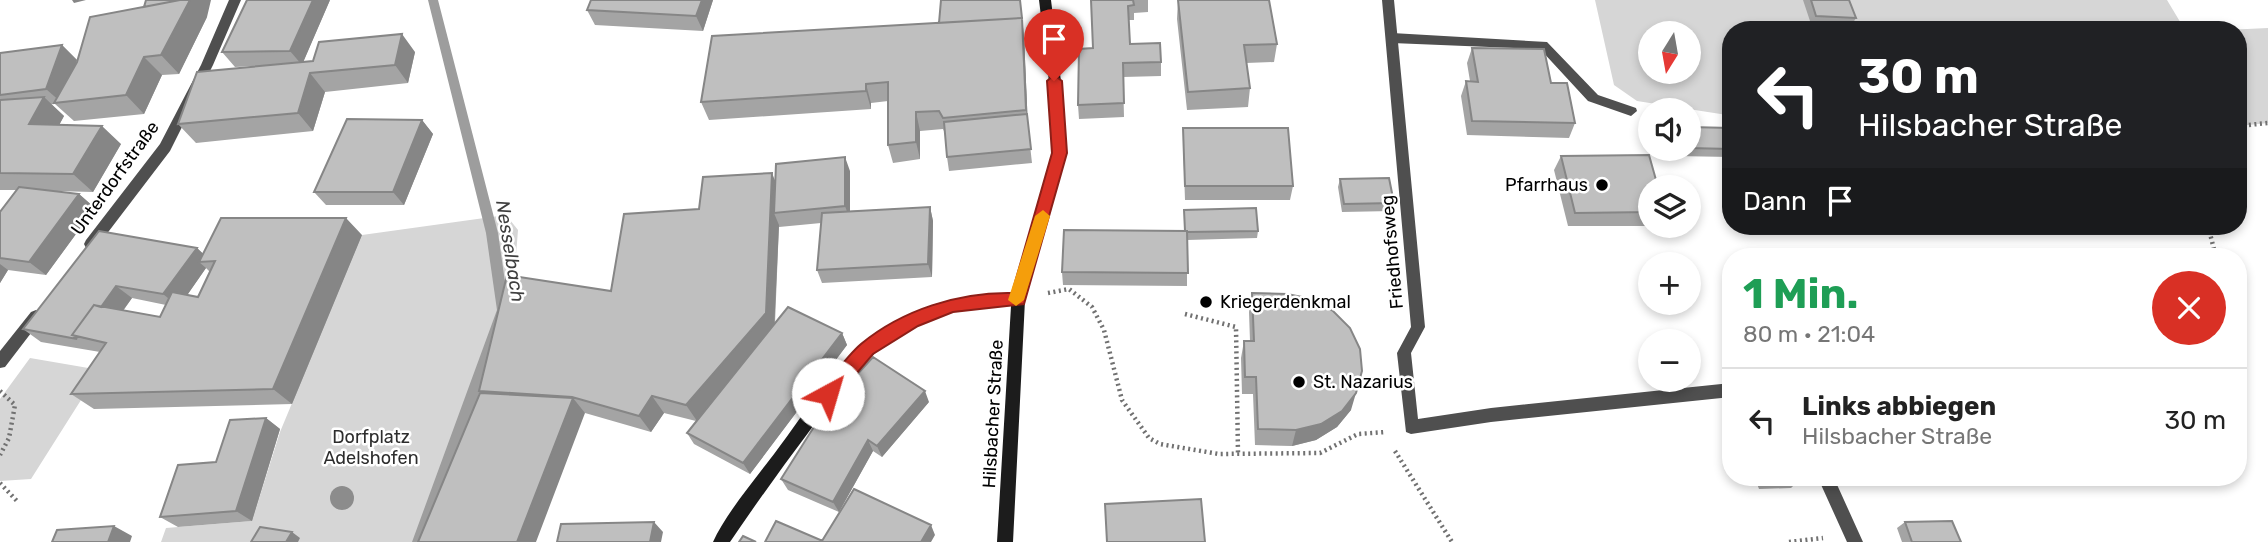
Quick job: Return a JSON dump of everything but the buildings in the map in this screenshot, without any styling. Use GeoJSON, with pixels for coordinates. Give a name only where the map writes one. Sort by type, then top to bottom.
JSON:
{"type":"FeatureCollection","features":[{"type":"Feature","properties":{"kind":"main road","name":"Hilsbacher Straße"},"geometry":{"type":"LineString","coordinates":[[1005,542],[1018,300],[1059,153],[1058,106],[1045,0]]}},
{"type":"Feature","properties":{"kind":"main road"},"geometry":{"type":"LineString","coordinates":[[721,542],[755,491],[835,386],[867,349],[912,321],[952,305],[992,299],[1018,300]]}},
{"type":"Feature","properties":{"kind":"street","name":"Unterdorfstraße"},"geometry":{"type":"LineString","coordinates":[[80,259],[165,148],[207,65],[235,0]]}},
{"type":"Feature","properties":{"kind":"street","name":"Friedhofsweg"},"geometry":{"type":"LineString","coordinates":[[1388,0],[1418,327],[1404,353],[1411,428]]}},
{"type":"Feature","properties":{"kind":"street"},"geometry":{"type":"LineString","coordinates":[[1392,38],[1543,45],[1593,98],[1630,111]]}},
{"type":"Feature","properties":{"kind":"street"},"geometry":{"type":"LineString","coordinates":[[0,362],[48,300]]}},
{"type":"Feature","properties":{"kind":"street"},"geometry":{"type":"LineString","coordinates":[[1411,428],[1491,415],[1722,391]]}},
{"type":"Feature","properties":{"kind":"street"},"geometry":{"type":"LineString","coordinates":[[1830,486],[1855,542]]}},
{"type":"Feature","properties":{"kind":"path"},"geometry":{"type":"LineString","coordinates":[[2247,125],[2268,123]]}},
{"type":"Feature","properties":{"kind":"path"},"geometry":{"type":"LineString","coordinates":[[1018,300],[1069,289],[1092,307],[1104,330],[1122,400],[1149,438],[1175,448],[1238,454],[1320,453],[1358,434],[1411,428]]}},
{"type":"Feature","properties":{"kind":"path"},"geometry":{"type":"LineString","coordinates":[[1185,314],[1236,327],[1238,454]]}},
{"type":"Feature","properties":{"kind":"path"},"geometry":{"type":"LineString","coordinates":[[0,391],[15,405],[9,438],[0,455]]}},
{"type":"Feature","properties":{"kind":"path"},"geometry":{"type":"LineString","coordinates":[[1384,433],[1452,542]]}},
{"type":"Feature","properties":{"kind":"path"},"geometry":{"type":"LineString","coordinates":[[0,483],[17,501]]}},
{"type":"Feature","properties":{"kind":"green space"},"geometry":{"type":"Polygon","coordinates":[[[1595,0],[2167,0],[2180,21],[1722,21],[1722,114],[1701,111],[1701,98],[1638,98],[1638,101],[1614,85],[1595,0]]]}},
{"type":"Feature","properties":{"kind":"green space"},"geometry":{"type":"Polygon","coordinates":[[[2268,28],[2268,123],[2247,125],[2247,29],[2268,28]]]}},
{"type":"Feature","properties":{"kind":"green space","name":"Dorfplatz Adelshofen"},"geometry":{"type":"Polygon","coordinates":[[[506,215],[518,230],[512,306],[428,542],[161,542],[166,528],[252,521],[280,432],[362,235],[506,215]]]}},
{"type":"Feature","properties":{"kind":"green space"},"geometry":{"type":"Polygon","coordinates":[[[30,358],[100,370],[31,479],[0,481],[0,399],[30,358]]]}},
{"type":"Feature","properties":{"kind":"waterway","name":"Nesselbach"},"geometry":{"type":"LineString","coordinates":[[419,542],[503,310],[492,233],[433,0]]}},
{"type":"Feature","properties":{"kind":"slow traffic"},"geometry":{"type":"LineString","coordinates":[[1016,300],[1043,216]]}},
{"type":"Feature","properties":{"kind":"place","name":"Pfarrhaus"},"geometry":{"type":"Point","coordinates":[1602,185]}},
{"type":"Feature","properties":{"kind":"place","name":"Kriegerdenkmal"},"geometry":{"type":"Point","coordinates":[1206,302]}},
{"type":"Feature","properties":{"kind":"place","name":"St. Nazarius"},"geometry":{"type":"Point","coordinates":[1299,382]}},
{"type":"Feature","properties":{"kind":"route"},"geometry":{"type":"LineString","coordinates":[[828,394],[867,349],[912,321],[952,305],[992,299],[1018,300],[1053,183],[1059,153],[1058,106],[1054,81]]}}]}
